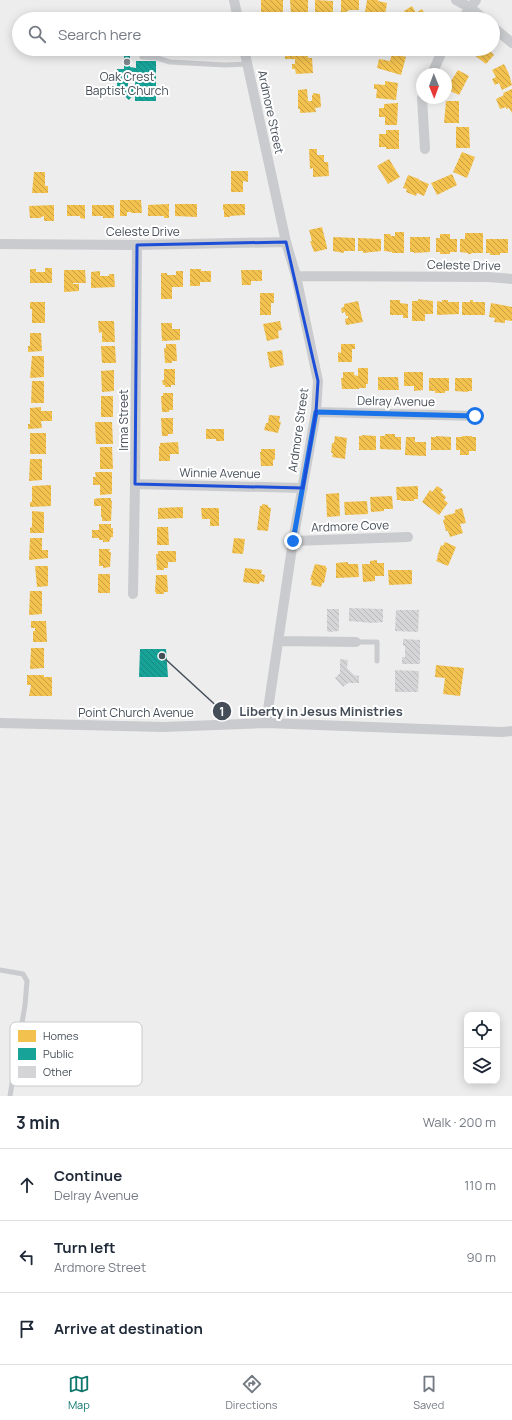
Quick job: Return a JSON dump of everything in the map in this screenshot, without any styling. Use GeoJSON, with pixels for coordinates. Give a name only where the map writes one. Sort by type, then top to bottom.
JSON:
{"type":"FeatureCollection","features":[{"type":"Feature","properties":{"kind":"street"},"geometry":{"type":"LineString","coordinates":[[234,0],[237,12]]}},
{"type":"Feature","properties":{"kind":"street"},"geometry":{"type":"LineString","coordinates":[[456,0],[473,4]]}},
{"type":"Feature","properties":{"kind":"street"},"geometry":{"type":"LineString","coordinates":[[500,33],[512,43]]}},
{"type":"Feature","properties":{"kind":"street","name":"Ardmore Street"},"geometry":{"type":"LineString","coordinates":[[246,56],[286,242],[296,276],[318,381],[316,412],[293,541],[266,723]]}},
{"type":"Feature","properties":{"kind":"street"},"geometry":{"type":"LineString","coordinates":[[435,68],[440,56]]}},
{"type":"Feature","properties":{"kind":"street"},"geometry":{"type":"LineString","coordinates":[[422,104],[425,149]]}},
{"type":"Feature","properties":{"kind":"street","name":"Celeste Drive"},"geometry":{"type":"LineString","coordinates":[[0,244],[137,245],[286,242]]}},
{"type":"Feature","properties":{"kind":"street","name":"Irma Street"},"geometry":{"type":"LineString","coordinates":[[133,594],[136,484],[137,245]]}},
{"type":"Feature","properties":{"kind":"street","name":"Celeste Drive"},"geometry":{"type":"LineString","coordinates":[[296,276],[488,277],[512,279]]}},
{"type":"Feature","properties":{"kind":"street","name":"Delray Avenue"},"geometry":{"type":"LineString","coordinates":[[316,412],[475,416]]}},
{"type":"Feature","properties":{"kind":"street","name":"Winnie Avenue"},"geometry":{"type":"LineString","coordinates":[[136,484],[303,488]]}},
{"type":"Feature","properties":{"kind":"street","name":"Ardmore Cove"},"geometry":{"type":"LineString","coordinates":[[293,541],[408,537]]}},
{"type":"Feature","properties":{"kind":"street"},"geometry":{"type":"LineString","coordinates":[[278,641],[356,642]]}},
{"type":"Feature","properties":{"kind":"street","name":"Point Church Avenue"},"geometry":{"type":"LineString","coordinates":[[0,723],[163,727],[266,723],[502,732],[512,731]]}},
{"type":"Feature","properties":{"kind":"lane"},"geometry":{"type":"LineString","coordinates":[[142,57],[157,58],[170,62],[225,65],[248,64]]}},
{"type":"Feature","properties":{"kind":"lane"},"geometry":{"type":"LineString","coordinates":[[356,642],[377,642],[377,661]]}},
{"type":"Feature","properties":{"kind":"lane"},"geometry":{"type":"LineString","coordinates":[[0,970],[23,974],[27,981],[22,1022]]}},
{"type":"Feature","properties":{"kind":"lane"},"geometry":{"type":"LineString","coordinates":[[10,1096],[12,1086]]}},
{"type":"Feature","properties":{"kind":"highlighted area"},"geometry":{"type":"Polygon","coordinates":[[[286,242],[318,381],[316,412],[303,488],[135,484],[137,245],[286,242]]]}},
{"type":"Feature","properties":{"kind":"building: Homes"},"geometry":{"type":"Polygon","coordinates":[[[261,0],[283,0],[283,12],[261,12],[261,0]]]}},
{"type":"Feature","properties":{"kind":"building: Homes"},"geometry":{"type":"Polygon","coordinates":[[[290,0],[308,0],[308,12],[291,12],[290,0]]]}},
{"type":"Feature","properties":{"kind":"building: Homes"},"geometry":{"type":"Polygon","coordinates":[[[315,0],[333,1],[333,12],[315,12],[315,0]]]}},
{"type":"Feature","properties":{"kind":"building: Homes"},"geometry":{"type":"Polygon","coordinates":[[[341,0],[359,0],[359,10],[341,12],[341,0]]]}},
{"type":"Feature","properties":{"kind":"building: Homes"},"geometry":{"type":"Polygon","coordinates":[[[367,0],[378,0],[387,3],[386,12],[365,12],[367,0]]]}},
{"type":"Feature","properties":{"kind":"building: Homes"},"geometry":{"type":"Polygon","coordinates":[[[412,6],[415,12],[404,12],[412,6]]]}},
{"type":"Feature","properties":{"kind":"building: Homes"},"geometry":{"type":"Polygon","coordinates":[[[285,56],[308,56],[308,58],[312,58],[313,73],[296,74],[295,69],[292,69],[292,64],[295,64],[295,59],[285,59],[285,56]]]}},
{"type":"Feature","properties":{"kind":"building: Homes"},"geometry":{"type":"Polygon","coordinates":[[[391,56],[406,57],[401,75],[377,68],[379,59],[390,61],[391,56]]]}},
{"type":"Feature","properties":{"kind":"building: Homes"},"geometry":{"type":"Polygon","coordinates":[[[476,56],[493,56],[486,64],[476,56]]]}},
{"type":"Feature","properties":{"kind":"building: Homes"},"geometry":{"type":"Polygon","coordinates":[[[504,64],[512,85],[502,90],[499,83],[495,85],[492,79],[496,77],[492,70],[504,64]]]}},
{"type":"Feature","properties":{"kind":"building: Homes"},"geometry":{"type":"Polygon","coordinates":[[[458,70],[469,76],[459,95],[452,92],[452,80],[458,70]]]}},
{"type":"Feature","properties":{"kind":"building: Homes"},"geometry":{"type":"Polygon","coordinates":[[[385,81],[398,83],[396,100],[376,98],[377,89],[374,89],[374,84],[385,85],[385,81]]]}},
{"type":"Feature","properties":{"kind":"building: Homes"},"geometry":{"type":"Polygon","coordinates":[[[307,89],[308,101],[312,101],[313,93],[320,94],[321,107],[315,108],[316,112],[300,113],[300,109],[298,109],[298,90],[307,89]]]}},
{"type":"Feature","properties":{"kind":"building: Homes"},"geometry":{"type":"Polygon","coordinates":[[[512,89],[512,113],[509,108],[506,109],[506,107],[500,109],[496,99],[504,95],[503,93],[512,89]]]}},
{"type":"Feature","properties":{"kind":"building: Homes"},"geometry":{"type":"Polygon","coordinates":[[[452,101],[459,101],[459,123],[444,123],[446,104],[452,104],[452,101]]]}},
{"type":"Feature","properties":{"kind":"building: Homes"},"geometry":{"type":"Polygon","coordinates":[[[398,103],[397,125],[385,125],[385,117],[379,117],[379,108],[384,108],[384,104],[398,103]]]}},
{"type":"Feature","properties":{"kind":"building: Homes"},"geometry":{"type":"Polygon","coordinates":[[[456,127],[469,127],[470,148],[456,148],[456,127]]]}},
{"type":"Feature","properties":{"kind":"building: Homes"},"geometry":{"type":"Polygon","coordinates":[[[386,130],[399,130],[399,149],[386,149],[386,147],[379,147],[379,134],[386,134],[386,130]]]}},
{"type":"Feature","properties":{"kind":"building: Homes"},"geometry":{"type":"Polygon","coordinates":[[[309,149],[317,149],[317,155],[324,155],[324,162],[328,162],[329,176],[313,177],[313,168],[310,169],[309,149]]]}},
{"type":"Feature","properties":{"kind":"building: Homes"},"geometry":{"type":"Polygon","coordinates":[[[462,152],[475,157],[467,178],[453,172],[462,152]]]}},
{"type":"Feature","properties":{"kind":"building: Homes"},"geometry":{"type":"Polygon","coordinates":[[[389,159],[400,177],[388,184],[377,166],[389,159]]]}},
{"type":"Feature","properties":{"kind":"building: Homes"},"geometry":{"type":"Polygon","coordinates":[[[231,171],[248,171],[248,182],[243,181],[243,192],[231,192],[231,171]]]}},
{"type":"Feature","properties":{"kind":"building: Homes"},"geometry":{"type":"Polygon","coordinates":[[[34,172],[45,172],[45,186],[48,186],[48,193],[32,193],[34,172]]]}},
{"type":"Feature","properties":{"kind":"building: Homes"},"geometry":{"type":"Polygon","coordinates":[[[452,174],[457,185],[437,195],[431,183],[452,174]]]}},
{"type":"Feature","properties":{"kind":"building: Homes"},"geometry":{"type":"Polygon","coordinates":[[[408,175],[429,184],[424,196],[417,193],[416,196],[406,192],[407,189],[403,188],[408,175]]]}},
{"type":"Feature","properties":{"kind":"building: Homes"},"geometry":{"type":"Polygon","coordinates":[[[120,200],[141,200],[142,213],[127,212],[127,216],[120,216],[120,200]]]}},
{"type":"Feature","properties":{"kind":"building: Homes"},"geometry":{"type":"Polygon","coordinates":[[[169,204],[169,218],[164,218],[164,216],[148,216],[148,205],[169,204]]]}},
{"type":"Feature","properties":{"kind":"building: Homes"},"geometry":{"type":"Polygon","coordinates":[[[175,204],[197,204],[197,217],[175,216],[175,204]]]}},
{"type":"Feature","properties":{"kind":"building: Homes"},"geometry":{"type":"Polygon","coordinates":[[[224,204],[245,204],[245,215],[224,217],[224,204]]]}},
{"type":"Feature","properties":{"kind":"building: Homes"},"geometry":{"type":"Polygon","coordinates":[[[54,205],[54,221],[44,221],[44,216],[41,218],[30,218],[29,206],[54,205]]]}},
{"type":"Feature","properties":{"kind":"building: Homes"},"geometry":{"type":"Polygon","coordinates":[[[67,205],[85,205],[85,219],[80,218],[80,216],[67,216],[67,205]]]}},
{"type":"Feature","properties":{"kind":"building: Homes"},"geometry":{"type":"Polygon","coordinates":[[[92,205],[114,205],[114,218],[92,216],[92,205]]]}},
{"type":"Feature","properties":{"kind":"building: Homes"},"geometry":{"type":"Polygon","coordinates":[[[322,227],[327,249],[314,252],[310,241],[312,241],[309,230],[322,227]]]}},
{"type":"Feature","properties":{"kind":"building: Homes"},"geometry":{"type":"Polygon","coordinates":[[[395,232],[404,232],[404,253],[384,251],[384,234],[395,236],[395,232]]]}},
{"type":"Feature","properties":{"kind":"building: Homes"},"geometry":{"type":"Polygon","coordinates":[[[465,233],[483,233],[483,253],[468,254],[460,252],[460,239],[465,239],[465,233]]]}},
{"type":"Feature","properties":{"kind":"building: Homes"},"geometry":{"type":"Polygon","coordinates":[[[440,234],[450,234],[450,239],[457,239],[457,252],[440,254],[440,252],[436,252],[436,238],[440,238],[440,234]]]}},
{"type":"Feature","properties":{"kind":"building: Homes"},"geometry":{"type":"Polygon","coordinates":[[[334,237],[355,238],[355,251],[344,251],[344,253],[333,251],[334,237]]]}},
{"type":"Feature","properties":{"kind":"building: Homes"},"geometry":{"type":"Polygon","coordinates":[[[410,237],[430,237],[430,252],[410,252],[410,237]]]}},
{"type":"Feature","properties":{"kind":"building: Homes"},"geometry":{"type":"Polygon","coordinates":[[[358,238],[381,239],[381,251],[363,253],[363,251],[358,251],[358,238]]]}},
{"type":"Feature","properties":{"kind":"building: Homes"},"geometry":{"type":"Polygon","coordinates":[[[486,239],[508,239],[508,253],[490,255],[490,253],[486,253],[486,239]]]}},
{"type":"Feature","properties":{"kind":"building: Homes"},"geometry":{"type":"Polygon","coordinates":[[[45,268],[52,268],[52,283],[30,283],[30,269],[36,269],[36,272],[45,272],[45,268]]]}},
{"type":"Feature","properties":{"kind":"building: Homes"},"geometry":{"type":"Polygon","coordinates":[[[190,269],[211,271],[211,282],[200,282],[200,286],[190,286],[190,269]]]}},
{"type":"Feature","properties":{"kind":"building: Homes"},"geometry":{"type":"Polygon","coordinates":[[[64,270],[85,270],[86,283],[73,283],[79,284],[79,291],[64,292],[64,270]]]}},
{"type":"Feature","properties":{"kind":"building: Homes"},"geometry":{"type":"Polygon","coordinates":[[[241,270],[262,270],[262,281],[251,281],[251,285],[242,285],[241,270]]]}},
{"type":"Feature","properties":{"kind":"building: Homes"},"geometry":{"type":"Polygon","coordinates":[[[100,271],[100,276],[109,276],[109,274],[114,274],[115,287],[91,288],[91,272],[100,271]]]}},
{"type":"Feature","properties":{"kind":"building: Homes"},"geometry":{"type":"Polygon","coordinates":[[[176,271],[183,271],[183,287],[172,287],[172,299],[161,299],[161,273],[176,275],[176,271]]]}},
{"type":"Feature","properties":{"kind":"building: Homes"},"geometry":{"type":"Polygon","coordinates":[[[260,293],[274,293],[274,303],[271,303],[271,315],[260,315],[260,293]]]}},
{"type":"Feature","properties":{"kind":"building: Homes"},"geometry":{"type":"Polygon","coordinates":[[[418,299],[433,301],[433,314],[425,314],[425,321],[412,321],[412,301],[418,301],[418,299]]]}},
{"type":"Feature","properties":{"kind":"building: Homes"},"geometry":{"type":"Polygon","coordinates":[[[390,300],[400,300],[400,303],[408,304],[408,318],[403,318],[403,315],[390,315],[390,300]]]}},
{"type":"Feature","properties":{"kind":"building: Homes"},"geometry":{"type":"Polygon","coordinates":[[[442,300],[448,300],[448,302],[459,302],[459,314],[437,315],[437,301],[442,302],[442,300]]]}},
{"type":"Feature","properties":{"kind":"building: Homes"},"geometry":{"type":"Polygon","coordinates":[[[470,300],[473,300],[473,302],[485,302],[485,315],[462,315],[462,302],[470,302],[470,300]]]}},
{"type":"Feature","properties":{"kind":"building: Homes"},"geometry":{"type":"Polygon","coordinates":[[[358,301],[363,322],[346,325],[345,319],[348,318],[348,316],[346,316],[345,312],[342,313],[341,308],[344,307],[344,304],[358,301]]]}},
{"type":"Feature","properties":{"kind":"building: Homes"},"geometry":{"type":"Polygon","coordinates":[[[30,302],[45,302],[45,323],[32,323],[32,309],[30,309],[30,302]]]}},
{"type":"Feature","properties":{"kind":"building: Homes"},"geometry":{"type":"Polygon","coordinates":[[[491,303],[512,307],[512,321],[505,320],[505,323],[494,322],[495,318],[489,317],[491,303]]]}},
{"type":"Feature","properties":{"kind":"building: Homes"},"geometry":{"type":"Polygon","coordinates":[[[98,321],[114,321],[115,342],[102,342],[102,332],[99,333],[98,321]]]}},
{"type":"Feature","properties":{"kind":"building: Homes"},"geometry":{"type":"Polygon","coordinates":[[[280,321],[282,330],[278,331],[279,338],[267,341],[263,324],[280,321]]]}},
{"type":"Feature","properties":{"kind":"building: Homes"},"geometry":{"type":"Polygon","coordinates":[[[161,323],[172,323],[172,329],[180,329],[180,340],[162,341],[161,323]]]}},
{"type":"Feature","properties":{"kind":"building: Homes"},"geometry":{"type":"Polygon","coordinates":[[[30,333],[41,333],[42,351],[28,352],[28,346],[30,346],[30,333]]]}},
{"type":"Feature","properties":{"kind":"building: Homes"},"geometry":{"type":"Polygon","coordinates":[[[166,344],[176,344],[177,361],[165,363],[164,348],[166,348],[166,344]]]}},
{"type":"Feature","properties":{"kind":"building: Homes"},"geometry":{"type":"Polygon","coordinates":[[[341,344],[355,344],[355,349],[352,349],[352,362],[338,362],[338,352],[341,353],[341,344]]]}},
{"type":"Feature","properties":{"kind":"building: Homes"},"geometry":{"type":"Polygon","coordinates":[[[101,346],[115,346],[116,363],[102,363],[101,346]]]}},
{"type":"Feature","properties":{"kind":"building: Homes"},"geometry":{"type":"Polygon","coordinates":[[[282,350],[284,365],[270,368],[267,352],[282,350]]]}},
{"type":"Feature","properties":{"kind":"building: Homes"},"geometry":{"type":"Polygon","coordinates":[[[32,356],[44,356],[44,377],[30,378],[32,356]]]}},
{"type":"Feature","properties":{"kind":"building: Homes"},"geometry":{"type":"Polygon","coordinates":[[[358,368],[368,368],[368,384],[366,384],[366,388],[342,389],[341,378],[343,378],[343,372],[354,372],[354,375],[358,376],[358,368]]]}},
{"type":"Feature","properties":{"kind":"building: Homes"},"geometry":{"type":"Polygon","coordinates":[[[164,369],[175,369],[175,385],[165,387],[165,385],[163,385],[162,380],[164,380],[164,369]]]}},
{"type":"Feature","properties":{"kind":"building: Homes"},"geometry":{"type":"Polygon","coordinates":[[[114,370],[114,391],[102,392],[101,371],[114,370]]]}},
{"type":"Feature","properties":{"kind":"building: Homes"},"geometry":{"type":"Polygon","coordinates":[[[404,372],[423,372],[423,390],[414,391],[414,386],[404,386],[404,372]]]}},
{"type":"Feature","properties":{"kind":"building: Homes"},"geometry":{"type":"Polygon","coordinates":[[[378,377],[398,377],[399,390],[378,390],[378,377]]]}},
{"type":"Feature","properties":{"kind":"building: Homes"},"geometry":{"type":"Polygon","coordinates":[[[429,378],[449,378],[449,391],[445,391],[445,393],[435,393],[435,391],[429,391],[429,378]]]}},
{"type":"Feature","properties":{"kind":"building: Homes"},"geometry":{"type":"Polygon","coordinates":[[[455,378],[472,378],[472,391],[455,391],[455,378]]]}},
{"type":"Feature","properties":{"kind":"building: Homes"},"geometry":{"type":"Polygon","coordinates":[[[32,381],[44,381],[44,403],[31,403],[32,381]]]}},
{"type":"Feature","properties":{"kind":"building: Homes"},"geometry":{"type":"Polygon","coordinates":[[[163,393],[173,393],[173,410],[169,410],[169,412],[162,412],[161,396],[163,396],[163,393]]]}},
{"type":"Feature","properties":{"kind":"building: Homes"},"geometry":{"type":"Polygon","coordinates":[[[101,396],[113,396],[113,417],[101,417],[101,396]]]}},
{"type":"Feature","properties":{"kind":"building: Homes"},"geometry":{"type":"Polygon","coordinates":[[[41,407],[41,411],[52,411],[52,421],[41,421],[42,428],[28,429],[28,424],[30,424],[30,408],[41,407]]]}},
{"type":"Feature","properties":{"kind":"building: Homes"},"geometry":{"type":"Polygon","coordinates":[[[269,415],[280,416],[279,422],[281,422],[278,433],[264,430],[266,423],[268,423],[269,415]]]}},
{"type":"Feature","properties":{"kind":"building: Homes"},"geometry":{"type":"Polygon","coordinates":[[[161,418],[173,418],[173,434],[162,436],[161,418]]]}},
{"type":"Feature","properties":{"kind":"building: Homes"},"geometry":{"type":"Polygon","coordinates":[[[95,422],[112,422],[113,444],[96,444],[95,422]]]}},
{"type":"Feature","properties":{"kind":"building: Homes"},"geometry":{"type":"Polygon","coordinates":[[[206,429],[224,429],[224,441],[206,439],[206,429]]]}},
{"type":"Feature","properties":{"kind":"building: Homes"},"geometry":{"type":"Polygon","coordinates":[[[30,433],[46,433],[46,454],[30,454],[30,433]]]}},
{"type":"Feature","properties":{"kind":"building: Homes"},"geometry":{"type":"Polygon","coordinates":[[[385,434],[395,434],[395,437],[401,437],[401,450],[380,449],[380,436],[385,436],[385,434]]]}},
{"type":"Feature","properties":{"kind":"building: Homes"},"geometry":{"type":"Polygon","coordinates":[[[335,436],[347,438],[345,459],[332,457],[332,443],[334,443],[335,436]]]}},
{"type":"Feature","properties":{"kind":"building: Homes"},"geometry":{"type":"Polygon","coordinates":[[[359,436],[376,436],[376,450],[359,450],[359,436]]]}},
{"type":"Feature","properties":{"kind":"building: Homes"},"geometry":{"type":"Polygon","coordinates":[[[406,437],[415,437],[415,442],[426,442],[426,456],[405,455],[406,437]]]}},
{"type":"Feature","properties":{"kind":"building: Homes"},"geometry":{"type":"Polygon","coordinates":[[[431,437],[451,437],[451,450],[431,450],[431,437]]]}},
{"type":"Feature","properties":{"kind":"building: Homes"},"geometry":{"type":"Polygon","coordinates":[[[456,437],[476,437],[476,451],[469,451],[469,455],[460,455],[460,450],[456,450],[456,437]]]}},
{"type":"Feature","properties":{"kind":"building: Homes"},"geometry":{"type":"Polygon","coordinates":[[[178,442],[179,454],[170,454],[170,461],[159,461],[160,443],[178,442]]]}},
{"type":"Feature","properties":{"kind":"building: Homes"},"geometry":{"type":"Polygon","coordinates":[[[100,447],[112,447],[113,469],[100,469],[100,447]]]}},
{"type":"Feature","properties":{"kind":"building: Homes"},"geometry":{"type":"Polygon","coordinates":[[[261,449],[275,449],[273,466],[261,466],[261,449]]]}},
{"type":"Feature","properties":{"kind":"building: Homes"},"geometry":{"type":"Polygon","coordinates":[[[30,459],[42,459],[42,480],[29,481],[30,459]]]}},
{"type":"Feature","properties":{"kind":"building: Homes"},"geometry":{"type":"Polygon","coordinates":[[[95,472],[112,472],[112,494],[100,495],[100,485],[93,485],[93,477],[96,477],[95,472]]]}},
{"type":"Feature","properties":{"kind":"building: Homes"},"geometry":{"type":"Polygon","coordinates":[[[51,485],[51,506],[30,507],[30,502],[32,502],[32,486],[51,485]]]}},
{"type":"Feature","properties":{"kind":"building: Homes"},"geometry":{"type":"Polygon","coordinates":[[[418,486],[418,499],[414,499],[414,501],[397,500],[396,487],[418,486]]]}},
{"type":"Feature","properties":{"kind":"building: Homes"},"geometry":{"type":"Polygon","coordinates":[[[437,486],[443,490],[441,492],[446,497],[444,500],[448,503],[439,515],[422,502],[430,490],[432,492],[437,486]]]}},
{"type":"Feature","properties":{"kind":"building: Homes"},"geometry":{"type":"Polygon","coordinates":[[[339,493],[340,516],[327,517],[326,494],[339,493]]]}},
{"type":"Feature","properties":{"kind":"building: Homes"},"geometry":{"type":"Polygon","coordinates":[[[392,496],[393,509],[384,509],[384,511],[371,512],[370,497],[392,496]]]}},
{"type":"Feature","properties":{"kind":"building: Homes"},"geometry":{"type":"Polygon","coordinates":[[[111,498],[111,521],[102,521],[101,506],[94,506],[94,499],[111,498]]]}},
{"type":"Feature","properties":{"kind":"building: Homes"},"geometry":{"type":"Polygon","coordinates":[[[367,501],[368,514],[345,515],[344,502],[367,501]]]}},
{"type":"Feature","properties":{"kind":"building: Homes"},"geometry":{"type":"Polygon","coordinates":[[[262,504],[268,505],[268,507],[271,508],[268,531],[257,530],[260,506],[262,506],[262,504]]]}},
{"type":"Feature","properties":{"kind":"building: Homes"},"geometry":{"type":"Polygon","coordinates":[[[183,507],[183,518],[158,519],[158,508],[183,507]]]}},
{"type":"Feature","properties":{"kind":"building: Homes"},"geometry":{"type":"Polygon","coordinates":[[[201,508],[219,509],[219,526],[210,526],[210,519],[202,519],[201,508]]]}},
{"type":"Feature","properties":{"kind":"building: Homes"},"geometry":{"type":"Polygon","coordinates":[[[462,508],[466,523],[460,524],[463,533],[450,537],[448,531],[446,531],[443,520],[445,519],[444,516],[455,513],[455,510],[462,508]]]}},
{"type":"Feature","properties":{"kind":"building: Homes"},"geometry":{"type":"Polygon","coordinates":[[[32,511],[44,512],[44,533],[30,533],[30,528],[32,527],[32,511]]]}},
{"type":"Feature","properties":{"kind":"building: Homes"},"geometry":{"type":"Polygon","coordinates":[[[99,524],[111,524],[111,528],[113,528],[113,537],[111,537],[109,542],[103,542],[103,540],[99,540],[99,538],[92,538],[92,530],[99,530],[99,524]]]}},
{"type":"Feature","properties":{"kind":"building: Homes"},"geometry":{"type":"Polygon","coordinates":[[[157,527],[168,527],[169,545],[157,545],[157,527]]]}},
{"type":"Feature","properties":{"kind":"building: Homes"},"geometry":{"type":"Polygon","coordinates":[[[30,538],[42,538],[42,550],[48,550],[48,558],[29,560],[30,538]]]}},
{"type":"Feature","properties":{"kind":"building: Homes"},"geometry":{"type":"Polygon","coordinates":[[[234,538],[245,539],[243,554],[232,553],[234,538]]]}},
{"type":"Feature","properties":{"kind":"building: Homes"},"geometry":{"type":"Polygon","coordinates":[[[445,542],[456,547],[448,566],[436,561],[441,545],[443,546],[445,542]]]}},
{"type":"Feature","properties":{"kind":"building: Homes"},"geometry":{"type":"Polygon","coordinates":[[[99,549],[110,549],[110,567],[103,568],[103,566],[99,566],[99,549]]]}},
{"type":"Feature","properties":{"kind":"building: Homes"},"geometry":{"type":"Polygon","coordinates":[[[158,551],[176,551],[176,562],[168,562],[168,568],[164,568],[164,570],[157,570],[156,554],[158,554],[158,551]]]}},
{"type":"Feature","properties":{"kind":"building: Homes"},"geometry":{"type":"Polygon","coordinates":[[[377,560],[377,563],[384,563],[384,576],[375,576],[375,581],[363,582],[362,564],[370,564],[370,561],[377,560]]]}},
{"type":"Feature","properties":{"kind":"building: Homes"},"geometry":{"type":"Polygon","coordinates":[[[348,562],[348,564],[358,564],[359,577],[336,578],[336,563],[348,562]]]}},
{"type":"Feature","properties":{"kind":"building: Homes"},"geometry":{"type":"Polygon","coordinates":[[[315,564],[326,566],[327,568],[324,583],[322,583],[321,587],[311,585],[312,580],[310,580],[315,564]]]}},
{"type":"Feature","properties":{"kind":"building: Homes"},"geometry":{"type":"Polygon","coordinates":[[[35,566],[48,566],[48,586],[37,587],[35,566]]]}},
{"type":"Feature","properties":{"kind":"building: Homes"},"geometry":{"type":"Polygon","coordinates":[[[245,568],[262,570],[261,574],[265,575],[264,582],[260,581],[259,584],[243,582],[245,568]]]}},
{"type":"Feature","properties":{"kind":"building: Homes"},"geometry":{"type":"Polygon","coordinates":[[[388,570],[412,570],[412,584],[389,585],[388,570]]]}},
{"type":"Feature","properties":{"kind":"building: Homes"},"geometry":{"type":"Polygon","coordinates":[[[98,574],[110,574],[110,593],[98,593],[98,574]]]}},
{"type":"Feature","properties":{"kind":"building: Homes"},"geometry":{"type":"Polygon","coordinates":[[[156,575],[167,575],[168,592],[164,592],[164,594],[156,594],[156,575]]]}},
{"type":"Feature","properties":{"kind":"building: Homes"},"geometry":{"type":"Polygon","coordinates":[[[30,591],[42,591],[42,614],[29,615],[30,591]]]}},
{"type":"Feature","properties":{"kind":"building: Homes"},"geometry":{"type":"Polygon","coordinates":[[[31,621],[46,621],[47,642],[33,642],[33,631],[35,631],[35,628],[31,628],[31,621]]]}},
{"type":"Feature","properties":{"kind":"building: Homes"},"geometry":{"type":"Polygon","coordinates":[[[31,648],[44,648],[44,668],[30,669],[31,648]]]}},
{"type":"Feature","properties":{"kind":"building: Homes"},"geometry":{"type":"Polygon","coordinates":[[[436,665],[464,668],[460,696],[443,694],[445,678],[435,677],[436,665]]]}},
{"type":"Feature","properties":{"kind":"building: Homes"},"geometry":{"type":"Polygon","coordinates":[[[27,675],[44,675],[44,677],[52,677],[52,696],[29,696],[31,685],[27,685],[27,675]]]}},
{"type":"Feature","properties":{"kind":"building: Public"},"geometry":{"type":"Polygon","coordinates":[[[124,56],[130,56],[130,67],[136,68],[136,61],[156,61],[156,101],[135,101],[135,92],[129,100],[121,93],[125,89],[127,91],[131,87],[135,87],[135,74],[128,74],[128,87],[117,87],[117,69],[124,69],[124,56]]]}},
{"type":"Feature","properties":{"kind":"building: Public"},"geometry":{"type":"Polygon","coordinates":[[[140,649],[166,649],[168,677],[139,677],[140,649]]]}},
{"type":"Feature","properties":{"kind":"building: Other"},"geometry":{"type":"Polygon","coordinates":[[[349,608],[383,609],[383,622],[372,623],[349,621],[349,608]]]}},
{"type":"Feature","properties":{"kind":"building: Other"},"geometry":{"type":"Polygon","coordinates":[[[327,609],[339,609],[339,631],[328,632],[327,609]]]}},
{"type":"Feature","properties":{"kind":"building: Other"},"geometry":{"type":"Polygon","coordinates":[[[396,610],[419,610],[418,632],[395,631],[396,610]]]}},
{"type":"Feature","properties":{"kind":"building: Other"},"geometry":{"type":"Polygon","coordinates":[[[403,639],[420,640],[420,664],[402,664],[402,657],[405,657],[405,646],[403,646],[403,639]]]}},
{"type":"Feature","properties":{"kind":"building: Other"},"geometry":{"type":"Polygon","coordinates":[[[340,659],[348,660],[347,668],[354,675],[359,676],[359,683],[348,683],[343,687],[335,678],[340,673],[340,659]]]}},
{"type":"Feature","properties":{"kind":"building: Other"},"geometry":{"type":"Polygon","coordinates":[[[395,670],[419,671],[418,692],[395,692],[395,670]]]}},
{"type":"Feature","properties":{"kind":"place","name":"Oak Crest Baptist Church"},"geometry":{"type":"Point","coordinates":[127,62]}},
{"type":"Feature","properties":{"kind":"place","name":"Liberty in Jesus Ministries"},"geometry":{"type":"Point","coordinates":[162,656]}},
{"type":"Feature","properties":{"kind":"route"},"geometry":{"type":"LineString","coordinates":[[293,541],[316,412],[475,416]]}}]}
